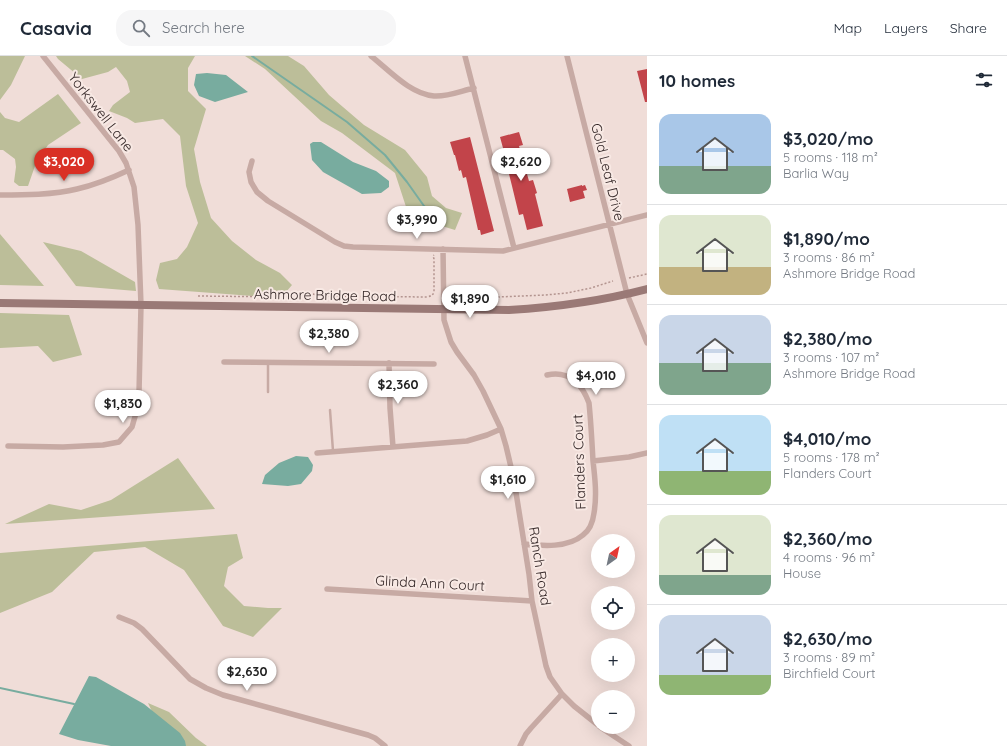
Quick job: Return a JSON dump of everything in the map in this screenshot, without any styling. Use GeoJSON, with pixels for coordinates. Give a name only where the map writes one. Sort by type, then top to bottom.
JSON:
{"type":"FeatureCollection","features":[{"type":"Feature","properties":{"kind":"main road","name":"Ashmore Bridge Road"},"geometry":{"type":"LineString","coordinates":[[0,303],[509,310],[582,303],[647,289]]}},
{"type":"Feature","properties":{"kind":"street","name":"Yorkswell Lane"},"geometry":{"type":"LineString","coordinates":[[8,446],[63,447],[103,445],[119,442],[132,427],[138,406],[141,305],[138,224],[134,186],[129,170],[119,151],[43,56]]}},
{"type":"Feature","properties":{"kind":"street"},"geometry":{"type":"LineString","coordinates":[[371,56],[413,89],[426,94],[443,96],[474,88]]}},
{"type":"Feature","properties":{"kind":"street"},"geometry":{"type":"LineString","coordinates":[[465,56],[514,248]]}},
{"type":"Feature","properties":{"kind":"street","name":"Gold Leaf Drive"},"geometry":{"type":"LineString","coordinates":[[567,56],[627,294],[647,343]]}},
{"type":"Feature","properties":{"kind":"street"},"geometry":{"type":"LineString","coordinates":[[252,161],[249,172],[251,182],[257,192],[268,201],[344,246],[503,251],[647,215]]}},
{"type":"Feature","properties":{"kind":"street"},"geometry":{"type":"LineString","coordinates":[[0,195],[75,190],[129,170]]}},
{"type":"Feature","properties":{"kind":"street","name":"Ranch Road"},"geometry":{"type":"LineString","coordinates":[[443,249],[444,320],[451,342],[474,375],[501,429],[514,480],[532,601],[546,666],[550,677],[562,694],[591,720]]}},
{"type":"Feature","properties":{"kind":"street"},"geometry":{"type":"LineString","coordinates":[[224,362],[434,364]]}},
{"type":"Feature","properties":{"kind":"street"},"geometry":{"type":"LineString","coordinates":[[389,363],[393,447]]}},
{"type":"Feature","properties":{"kind":"street","name":"Flanders Court"},"geometry":{"type":"LineString","coordinates":[[524,544],[542,546],[566,543],[575,540],[588,530],[594,513],[595,498],[589,403],[581,386],[570,378],[556,374],[547,375]]}},
{"type":"Feature","properties":{"kind":"street"},"geometry":{"type":"LineString","coordinates":[[317,453],[467,441],[501,429]]}},
{"type":"Feature","properties":{"kind":"street"},"geometry":{"type":"LineString","coordinates":[[593,461],[629,457],[647,453]]}},
{"type":"Feature","properties":{"kind":"street","name":"Glinda Ann Court"},"geometry":{"type":"LineString","coordinates":[[326,589],[532,601]]}},
{"type":"Feature","properties":{"kind":"street"},"geometry":{"type":"LineString","coordinates":[[120,617],[134,623],[142,629],[190,679],[206,688],[223,695],[368,735],[375,738],[385,746]]}},
{"type":"Feature","properties":{"kind":"street"},"geometry":{"type":"LineString","coordinates":[[520,746],[526,734],[562,694]]}},
{"type":"Feature","properties":{"kind":"street","name":"Ranch Road"},"geometry":{"type":"LineString","coordinates":[[610,734],[629,746]]}},
{"type":"Feature","properties":{"kind":"lane"},"geometry":{"type":"LineString","coordinates":[[268,362],[268,392]]}},
{"type":"Feature","properties":{"kind":"lane"},"geometry":{"type":"LineString","coordinates":[[330,410],[333,452]]}},
{"type":"Feature","properties":{"kind":"path"},"geometry":{"type":"LineString","coordinates":[[198,296],[286,297],[304,291],[320,296],[428,297],[434,294],[433,256],[443,249]]}},
{"type":"Feature","properties":{"kind":"path"},"geometry":{"type":"LineString","coordinates":[[628,278],[647,274]]}},
{"type":"Feature","properties":{"kind":"path"},"geometry":{"type":"LineString","coordinates":[[450,294],[479,297],[545,295],[567,293],[591,288],[613,281]]}},
{"type":"Feature","properties":{"kind":"green space"},"geometry":{"type":"Polygon","coordinates":[[[0,56],[25,56],[11,85],[0,100],[0,56]]]}},
{"type":"Feature","properties":{"kind":"green space"},"geometry":{"type":"Polygon","coordinates":[[[56,56],[195,56],[188,68],[188,91],[206,109],[194,149],[200,182],[211,218],[232,241],[256,260],[280,273],[292,285],[281,298],[159,289],[156,280],[160,263],[177,259],[187,247],[198,223],[186,186],[180,136],[163,119],[135,123],[109,111],[113,105],[130,92],[127,81],[116,67],[108,72],[82,79],[56,56]]]}},
{"type":"Feature","properties":{"kind":"green space"},"geometry":{"type":"Polygon","coordinates":[[[245,56],[288,56],[304,66],[329,95],[364,125],[405,150],[427,177],[432,196],[446,208],[462,213],[455,230],[409,216],[395,173],[342,133],[321,121],[265,69],[245,56]]]}},
{"type":"Feature","properties":{"kind":"green space"},"geometry":{"type":"Polygon","coordinates":[[[58,94],[81,123],[48,145],[36,163],[28,186],[19,186],[14,182],[16,167],[15,159],[3,150],[0,150],[0,112],[5,118],[19,122],[58,94]]]}},
{"type":"Feature","properties":{"kind":"green space"},"geometry":{"type":"Polygon","coordinates":[[[0,234],[44,286],[0,285],[0,234]]]}},
{"type":"Feature","properties":{"kind":"green space"},"geometry":{"type":"Polygon","coordinates":[[[43,242],[81,251],[135,282],[136,291],[76,286],[43,242]]]}},
{"type":"Feature","properties":{"kind":"green space"},"geometry":{"type":"Polygon","coordinates":[[[0,313],[69,315],[82,355],[53,362],[38,346],[0,348],[0,313]]]}},
{"type":"Feature","properties":{"kind":"green space"},"geometry":{"type":"Polygon","coordinates":[[[178,458],[215,509],[5,524],[49,504],[81,510],[111,500],[178,458]]]}},
{"type":"Feature","properties":{"kind":"green space"},"geometry":{"type":"Polygon","coordinates":[[[237,534],[243,558],[228,567],[224,586],[244,606],[282,608],[253,637],[223,626],[184,570],[145,547],[94,552],[52,592],[0,613],[0,553],[237,534]]]}},
{"type":"Feature","properties":{"kind":"green space"},"geometry":{"type":"Polygon","coordinates":[[[148,703],[169,712],[196,738],[207,746],[171,746],[166,741],[148,703]]]}},
{"type":"Feature","properties":{"kind":"water"},"geometry":{"type":"Polygon","coordinates":[[[207,73],[226,75],[248,92],[215,102],[199,96],[194,85],[196,74],[207,73]]]}},
{"type":"Feature","properties":{"kind":"water"},"geometry":{"type":"Polygon","coordinates":[[[313,142],[321,142],[353,162],[376,171],[389,181],[389,187],[381,193],[362,194],[323,172],[312,160],[310,144],[313,142]]]}},
{"type":"Feature","properties":{"kind":"water"},"geometry":{"type":"Polygon","coordinates":[[[296,456],[308,457],[313,465],[312,471],[301,484],[288,486],[262,484],[265,475],[279,463],[296,456]]]}},
{"type":"Feature","properties":{"kind":"water"},"geometry":{"type":"Polygon","coordinates":[[[89,676],[96,677],[144,704],[180,733],[186,746],[111,746],[78,740],[59,734],[89,676]]]}},
{"type":"Feature","properties":{"kind":"building"},"geometry":{"type":"Polygon","coordinates":[[[647,69],[647,102],[645,102],[637,71],[647,69]]]}},
{"type":"Feature","properties":{"kind":"building"},"geometry":{"type":"Polygon","coordinates":[[[519,132],[523,145],[519,146],[529,181],[533,180],[537,193],[535,194],[543,226],[527,230],[523,214],[519,215],[500,137],[519,132]]]}},
{"type":"Feature","properties":{"kind":"building"},"geometry":{"type":"Polygon","coordinates":[[[470,137],[494,231],[481,235],[480,230],[478,230],[466,177],[463,178],[461,170],[459,171],[450,142],[470,137]]]}},
{"type":"Feature","properties":{"kind":"building"},"geometry":{"type":"Polygon","coordinates":[[[585,185],[587,190],[583,191],[585,198],[570,202],[567,189],[585,185]]]}},
{"type":"Feature","properties":{"kind":"waterway"},"geometry":{"type":"LineString","coordinates":[[252,56],[347,122],[385,155],[424,206],[442,224]]}},
{"type":"Feature","properties":{"kind":"waterway"},"geometry":{"type":"LineString","coordinates":[[0,688],[74,704]]}}]}
